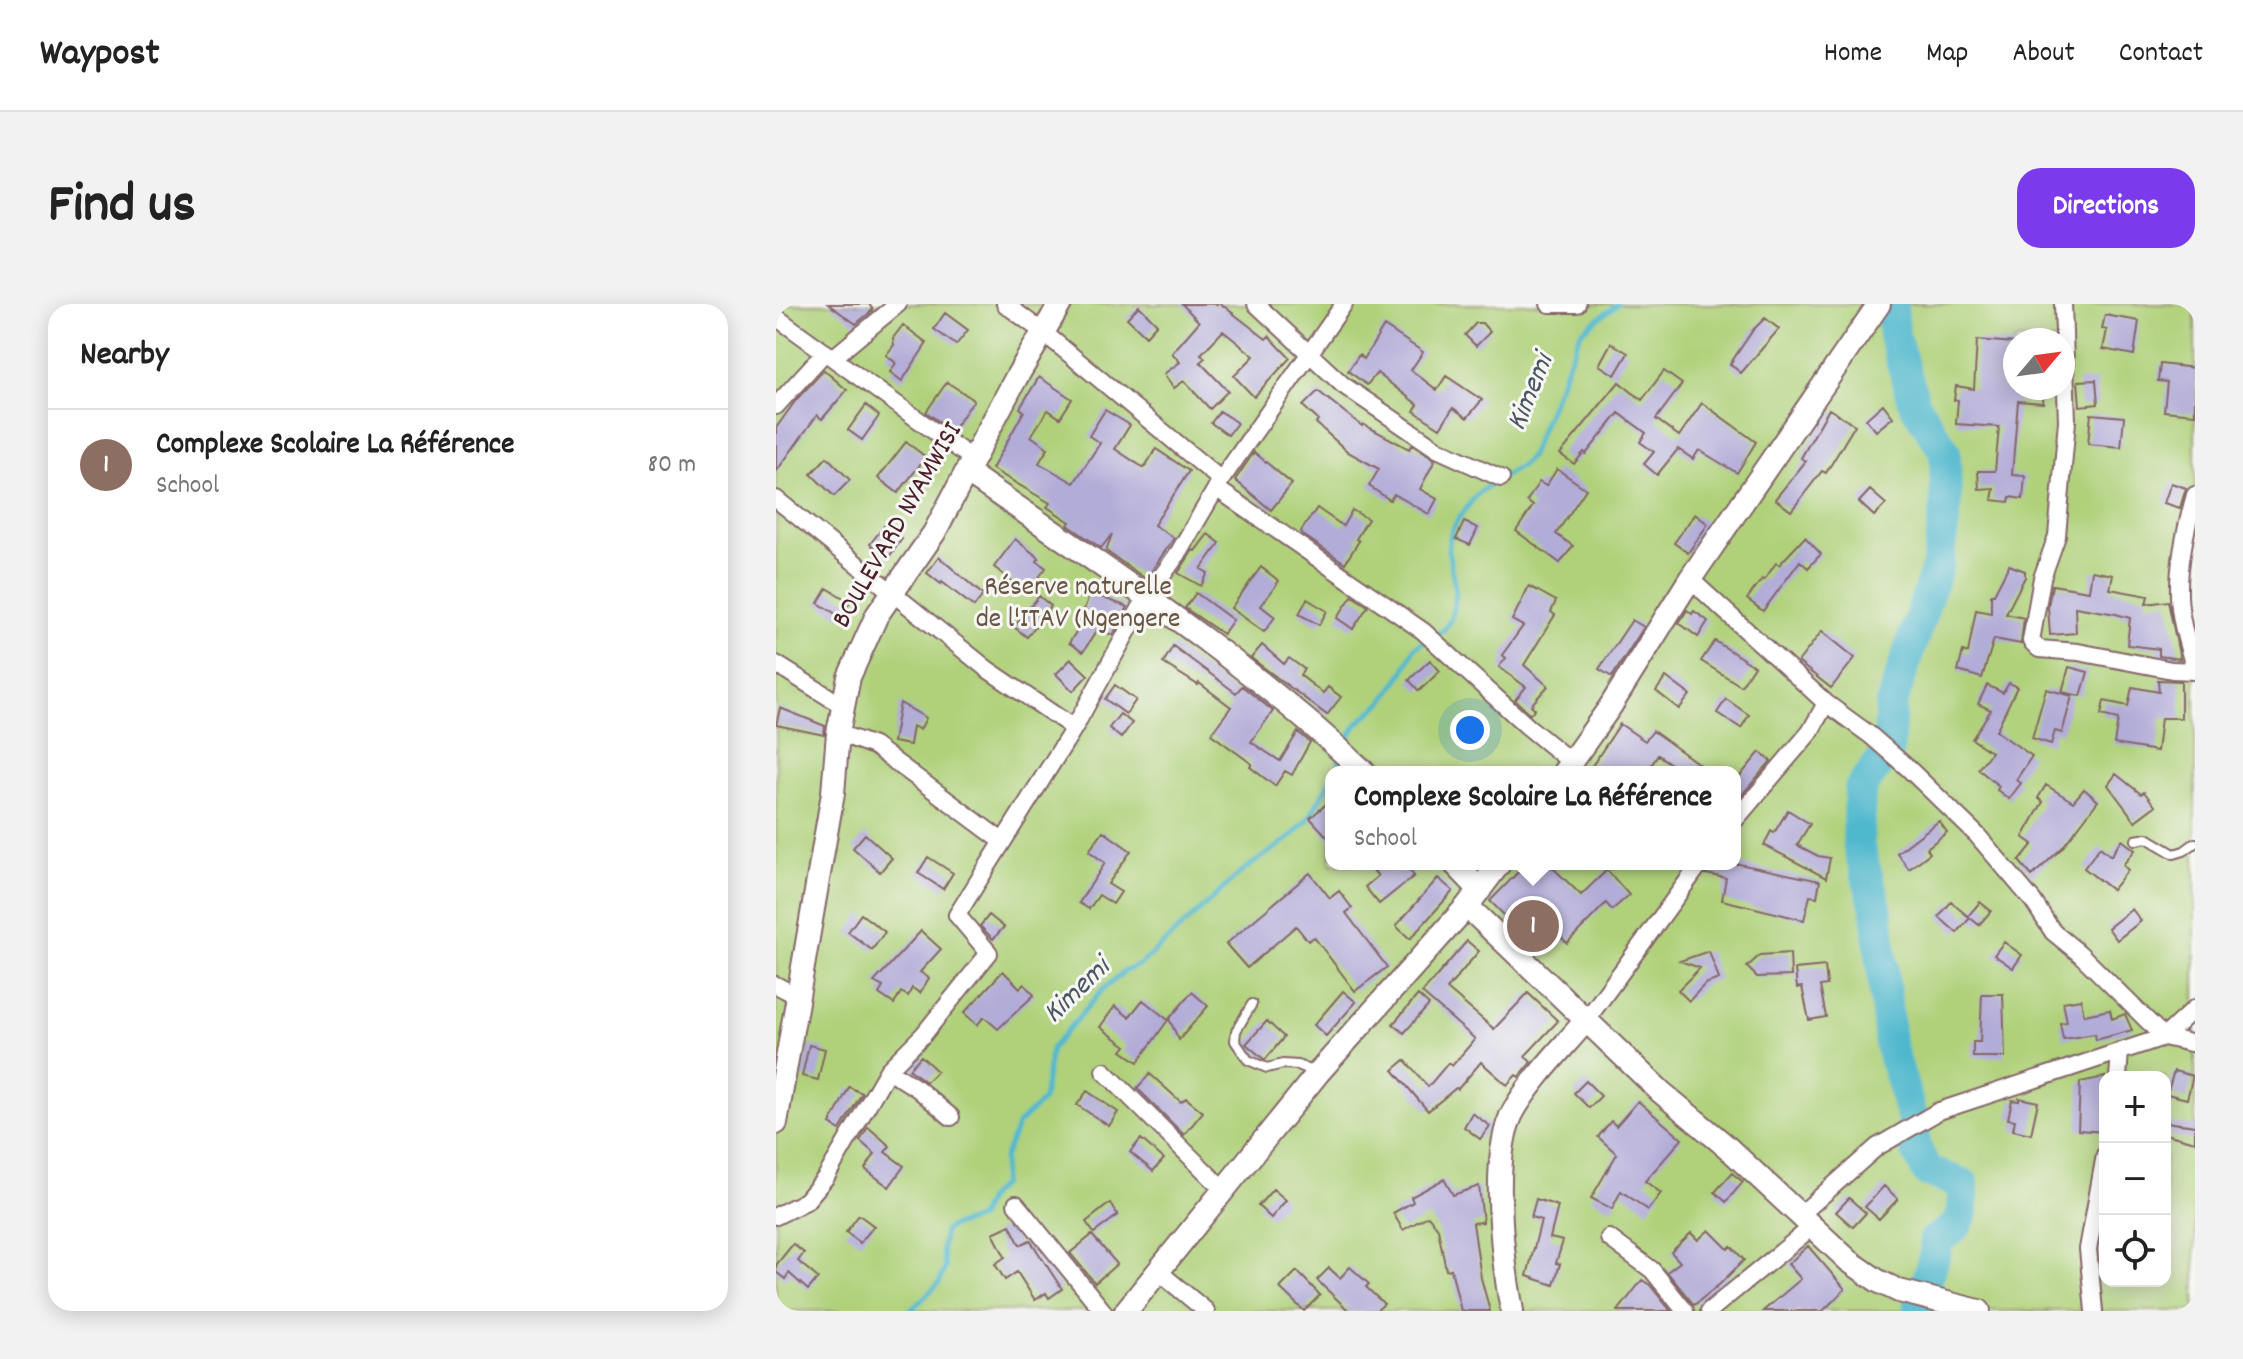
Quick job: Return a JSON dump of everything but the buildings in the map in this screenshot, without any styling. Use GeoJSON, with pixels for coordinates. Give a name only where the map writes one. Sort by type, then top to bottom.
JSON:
{"type":"FeatureCollection","features":[{"type":"Feature","properties":{"kind":"street"},"geometry":{"type":"LineString","coordinates":[[776,406],[829,355],[898,304]]}},
{"type":"Feature","properties":{"kind":"street"},"geometry":{"type":"LineString","coordinates":[[1005,304],[1043,332],[1218,484],[1423,631],[1567,766]]}},
{"type":"Feature","properties":{"kind":"street","name":"BOULEVARD NYAMWISI"},"geometry":{"type":"LineString","coordinates":[[776,1123],[833,793],[838,733],[849,677],[890,592],[913,565],[1060,304]]}},
{"type":"Feature","properties":{"kind":"street"},"geometry":{"type":"LineString","coordinates":[[1256,304],[1343,385],[1437,449],[1501,478]]}},
{"type":"Feature","properties":{"kind":"street"},"geometry":{"type":"LineString","coordinates":[[776,1216],[806,1201],[826,1177],[888,1070],[923,1035],[989,953],[957,915],[1074,728],[1146,598],[1177,555],[1218,484],[1344,304]]}},
{"type":"Feature","properties":{"kind":"street"},"geometry":{"type":"LineString","coordinates":[[1549,304],[1577,304]]}},
{"type":"Feature","properties":{"kind":"street"},"geometry":{"type":"LineString","coordinates":[[1569,766],[1610,707],[1690,579],[1879,304]]}},
{"type":"Feature","properties":{"kind":"street"},"geometry":{"type":"LineString","coordinates":[[2063,304],[2067,421],[2057,536],[2042,578],[2031,641],[2039,649],[2091,653],[2172,670],[2195,671],[2184,631],[2179,596],[2183,548],[2195,495]]}},
{"type":"Feature","properties":{"kind":"street"},"geometry":{"type":"LineString","coordinates":[[776,317],[1146,598],[1197,633],[1349,758]]}},
{"type":"Feature","properties":{"kind":"street"},"geometry":{"type":"LineString","coordinates":[[776,499],[987,669],[1074,728]]}},
{"type":"Feature","properties":{"kind":"street"},"geometry":{"type":"LineString","coordinates":[[1690,579],[1826,703],[1909,769],[1977,835],[2033,901],[2053,932],[2164,1037],[2195,1044]]}},
{"type":"Feature","properties":{"kind":"street"},"geometry":{"type":"LineString","coordinates":[[776,664],[843,706]]}},
{"type":"Feature","properties":{"kind":"street"},"geometry":{"type":"LineString","coordinates":[[1741,813],[1810,732],[1826,703]]}},
{"type":"Feature","properties":{"kind":"street"},"geometry":{"type":"LineString","coordinates":[[838,733],[874,746],[1002,841]]}},
{"type":"Feature","properties":{"kind":"street"},"geometry":{"type":"LineString","coordinates":[[1458,870],[1474,898],[1587,1019],[1661,1092],[1727,1147],[1849,1261],[1899,1291],[1943,1306],[1979,1311]]}},
{"type":"Feature","properties":{"kind":"street"},"geometry":{"type":"LineString","coordinates":[[1126,1311],[1318,1073],[1474,898],[1495,870]]}},
{"type":"Feature","properties":{"kind":"street"},"geometry":{"type":"LineString","coordinates":[[1512,1311],[1503,1263],[1501,1171],[1505,1132],[1525,1094],[1587,1019],[1696,870]]}},
{"type":"Feature","properties":{"kind":"street"},"geometry":{"type":"LineString","coordinates":[[776,985],[797,996]]}},
{"type":"Feature","properties":{"kind":"street"},"geometry":{"type":"LineString","coordinates":[[1709,1311],[1806,1221],[1848,1170],[1901,1132],[1939,1111],[2164,1037],[2195,1008]]}},
{"type":"Feature","properties":{"kind":"street"},"geometry":{"type":"LineString","coordinates":[[2118,1071],[2120,1052]]}},
{"type":"Feature","properties":{"kind":"street"},"geometry":{"type":"LineString","coordinates":[[888,1070],[918,1089],[951,1117]]}},
{"type":"Feature","properties":{"kind":"street"},"geometry":{"type":"LineString","coordinates":[[1104,1071],[1224,1190]]}},
{"type":"Feature","properties":{"kind":"street"},"geometry":{"type":"LineString","coordinates":[[2094,1311],[2088,1249],[2099,1188]]}},
{"type":"Feature","properties":{"kind":"street"},"geometry":{"type":"LineString","coordinates":[[1016,1204],[1103,1311]]}},
{"type":"Feature","properties":{"kind":"street"},"geometry":{"type":"LineString","coordinates":[[1609,1238],[1652,1270],[1685,1311]]}},
{"type":"Feature","properties":{"kind":"street"},"geometry":{"type":"LineString","coordinates":[[1159,1272],[1206,1311]]}},
{"type":"Feature","properties":{"kind":"lane"},"geometry":{"type":"LineString","coordinates":[[2136,840],[2147,838],[2174,854],[2195,843]]}},
{"type":"Feature","properties":{"kind":"lane"},"geometry":{"type":"LineString","coordinates":[[1252,1004],[1236,1031],[1235,1041],[1248,1060],[1267,1068],[1283,1064],[1298,1065],[1318,1073]]}},
{"type":"Feature","properties":{"kind":"green space","name":"Réserve naturelle de l'ITAV (Ngengere"},"geometry":{"type":"Polygon","coordinates":[[[776,304],[2195,304],[2195,1311],[776,1311],[776,304]]]}},
{"type":"Feature","properties":{"kind":"waterway","name":"Kimemi"},"geometry":{"type":"LineString","coordinates":[[1343,746],[1358,723],[1384,701],[1404,671],[1414,648],[1444,630],[1451,619],[1456,594],[1448,549],[1458,519],[1478,493],[1522,465],[1530,456],[1581,332],[1617,304]]}},
{"type":"Feature","properties":{"kind":"waterway"},"geometry":{"type":"LineString","coordinates":[[1892,304],[1894,336],[1915,405],[1945,452],[1946,506],[1938,564],[1891,705],[1888,751],[1860,789],[1858,844],[1877,911],[1890,1044],[1914,1124],[1915,1147],[1927,1171],[1963,1184],[1960,1218],[1952,1229],[1935,1240],[1936,1250],[1918,1311]]}},
{"type":"Feature","properties":{"kind":"waterway","name":"Kimemi"},"geometry":{"type":"LineString","coordinates":[[1339,758],[1339,766]]}},
{"type":"Feature","properties":{"kind":"waterway","name":"Kimemi"},"geometry":{"type":"LineString","coordinates":[[910,1311],[939,1283],[945,1268],[942,1249],[945,1230],[979,1218],[988,1198],[1002,1184],[1004,1158],[1018,1124],[1043,1100],[1051,1049],[1102,990],[1125,971],[1141,964],[1245,869],[1290,838],[1309,818],[1325,790]]}},
{"type":"Feature","properties":{"kind":"place","name":"Complexe Scolaire La Référence"},"geometry":{"type":"Point","coordinates":[1533,926]}}]}
